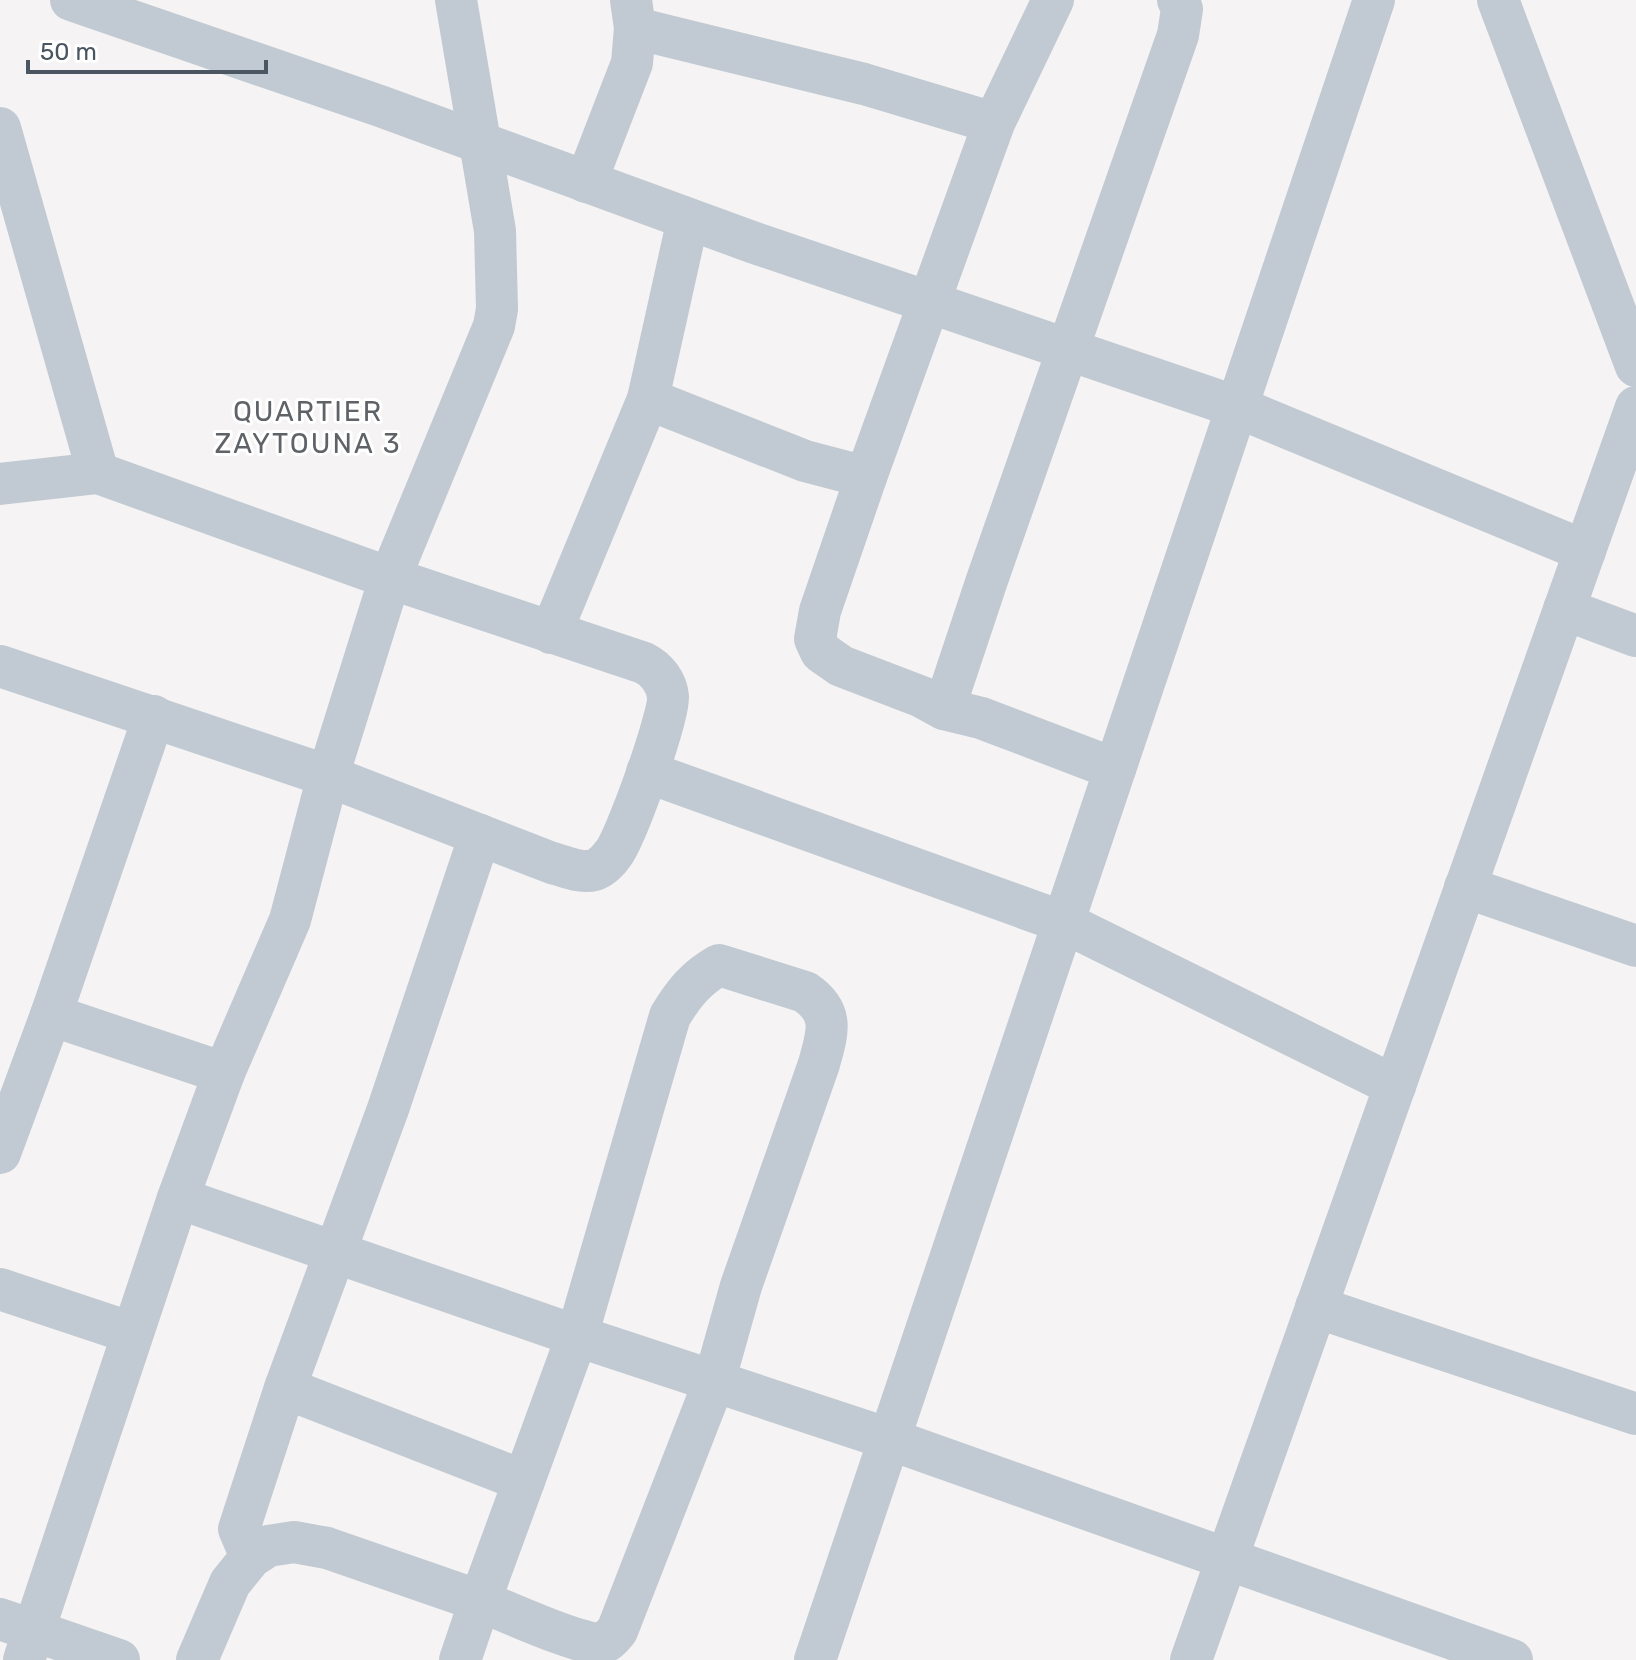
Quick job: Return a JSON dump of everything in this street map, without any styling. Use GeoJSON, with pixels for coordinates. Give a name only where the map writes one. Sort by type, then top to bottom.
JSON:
{"type":"FeatureCollection","features":[{"type":"Feature","properties":{"kind":"street"},"geometry":{"type":"LineString","coordinates":[[71,0],[688,219],[1237,407],[1585,551]]}},
{"type":"Feature","properties":{"kind":"street"},"geometry":{"type":"LineString","coordinates":[[119,1660],[19,1637],[224,1073],[290,920],[328,776],[390,578],[494,326],[497,309],[495,231],[456,0]]}},
{"type":"Feature","properties":{"kind":"street"},"geometry":{"type":"LineString","coordinates":[[1053,0],[994,123],[866,477],[820,611],[815,639],[821,652],[841,666],[922,697],[944,709],[981,718],[1115,769]]}},
{"type":"Feature","properties":{"kind":"street"},"geometry":{"type":"LineString","coordinates":[[944,709],[1178,35],[1182,9],[1178,0]]}},
{"type":"Feature","properties":{"kind":"street"},"geometry":{"type":"LineString","coordinates":[[815,1660],[1374,0]]}},
{"type":"Feature","properties":{"kind":"street"},"geometry":{"type":"LineString","coordinates":[[1498,0],[1636,366]]}},
{"type":"Feature","properties":{"kind":"street"},"geometry":{"type":"LineString","coordinates":[[586,182],[632,63],[633,14],[994,123]]}},
{"type":"Feature","properties":{"kind":"street"},"geometry":{"type":"LineString","coordinates":[[0,128],[98,473]]}},
{"type":"Feature","properties":{"kind":"street"},"geometry":{"type":"LineString","coordinates":[[551,633],[648,399],[688,219]]}},
{"type":"Feature","properties":{"kind":"street"},"geometry":{"type":"LineString","coordinates":[[648,399],[805,461],[866,477]]}},
{"type":"Feature","properties":{"kind":"street"},"geometry":{"type":"LineString","coordinates":[[1191,1660],[1636,407]]}},
{"type":"Feature","properties":{"kind":"street"},"geometry":{"type":"LineString","coordinates":[[0,484],[98,473],[390,578],[644,663],[657,672],[668,698],[647,772],[618,846],[602,865],[592,871],[580,871],[328,776],[0,666]]}},
{"type":"Feature","properties":{"kind":"street"},"geometry":{"type":"LineString","coordinates":[[1564,609],[1636,636]]}},
{"type":"Feature","properties":{"kind":"street"},"geometry":{"type":"LineString","coordinates":[[2,1139],[51,1015],[154,716]]}},
{"type":"Feature","properties":{"kind":"street"},"geometry":{"type":"LineString","coordinates":[[647,772],[1063,922],[1395,1086]]}},
{"type":"Feature","properties":{"kind":"street"},"geometry":{"type":"LineString","coordinates":[[251,1557],[239,1529],[285,1388],[388,1109],[480,835]]}},
{"type":"Feature","properties":{"kind":"street"},"geometry":{"type":"LineString","coordinates":[[1465,887],[1636,946]]}},
{"type":"Feature","properties":{"kind":"street"},"geometry":{"type":"LineString","coordinates":[[197,1660],[230,1583],[251,1557],[268,1546],[294,1542],[327,1548],[480,1601],[581,1641],[599,1644],[609,1640],[617,1631],[714,1382],[741,1286],[819,1064],[825,1040],[826,1015],[814,998],[805,992],[719,965],[700,976],[670,1016],[577,1336],[480,1601],[460,1660]]}},
{"type":"Feature","properties":{"kind":"street"},"geometry":{"type":"LineString","coordinates":[[51,1015],[224,1073]]}},
{"type":"Feature","properties":{"kind":"street"},"geometry":{"type":"LineString","coordinates":[[178,1198],[577,1336],[889,1439],[1512,1660]]}},
{"type":"Feature","properties":{"kind":"street"},"geometry":{"type":"LineString","coordinates":[[0,1289],[132,1333]]}},
{"type":"Feature","properties":{"kind":"street"},"geometry":{"type":"LineString","coordinates":[[1316,1307],[1636,1414]]}},
{"type":"Feature","properties":{"kind":"street"},"geometry":{"type":"LineString","coordinates":[[285,1388],[524,1481]]}},
{"type":"Feature","properties":{"kind":"district","name":"QUARTIER ZAYTOUNA 3"},"geometry":{"type":"Point","coordinates":[308,427]}}]}
